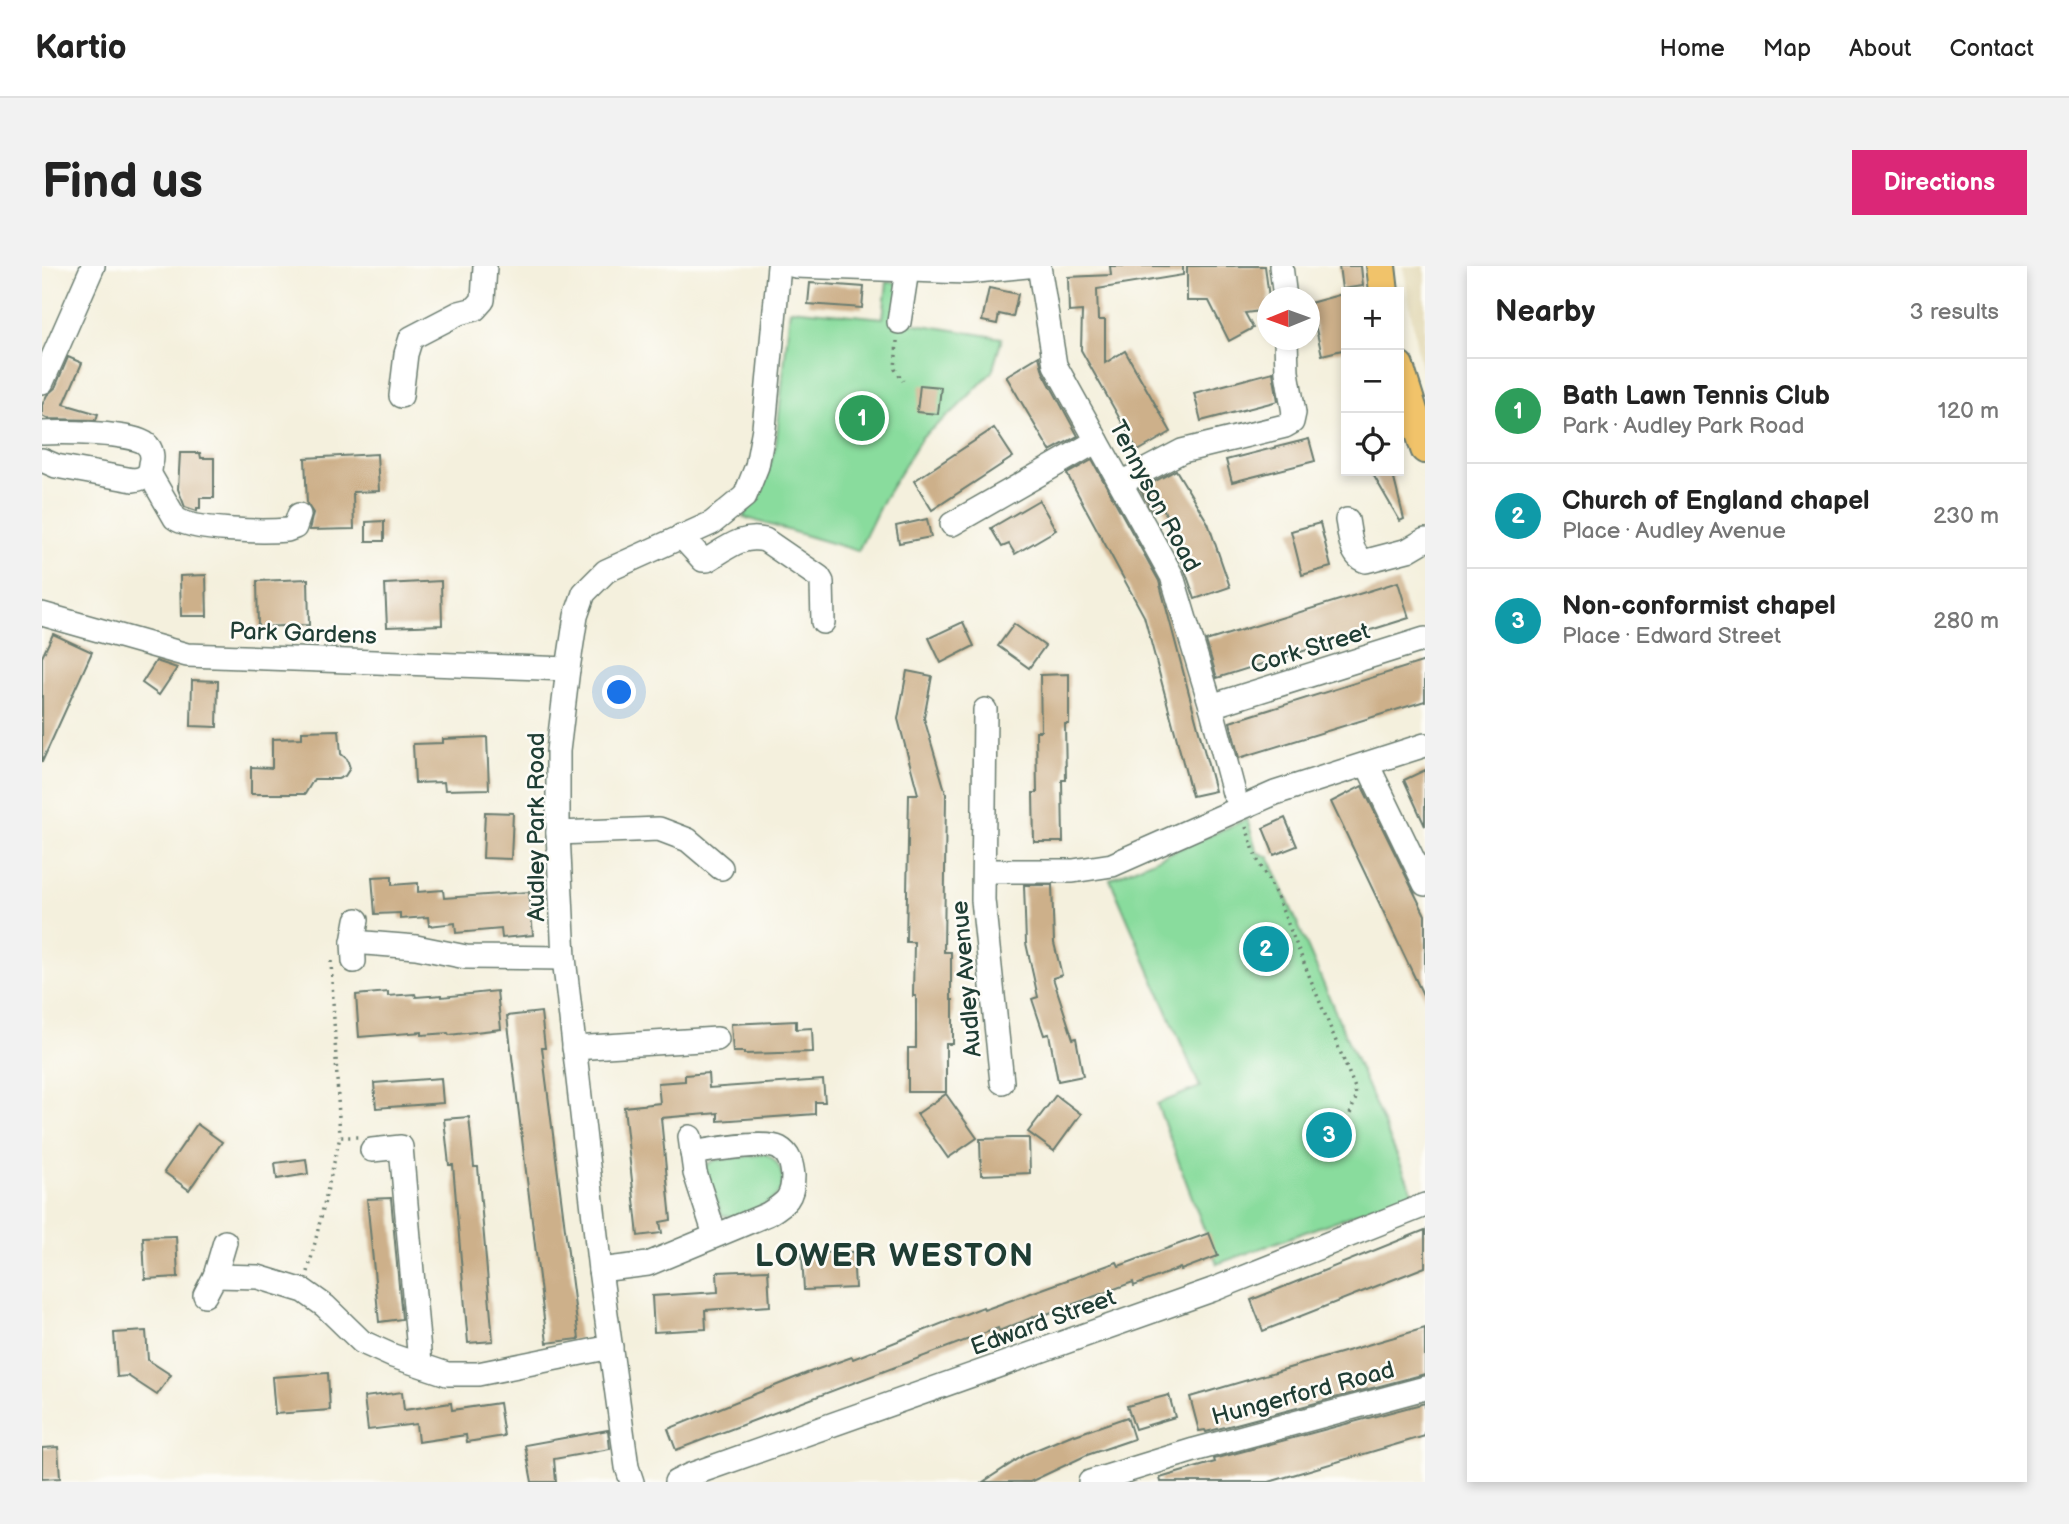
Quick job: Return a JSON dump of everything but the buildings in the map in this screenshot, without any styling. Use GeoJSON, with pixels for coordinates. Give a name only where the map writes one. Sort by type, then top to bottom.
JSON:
{"type":"FeatureCollection","features":[{"type":"Feature","properties":{"kind":"main road"},"geometry":{"type":"LineString","coordinates":[[1381,266],[1383,287]]}},
{"type":"Feature","properties":{"kind":"main road"},"geometry":{"type":"LineString","coordinates":[[1404,382],[1425,449]]}},
{"type":"Feature","properties":{"kind":"street"},"geometry":{"type":"LineString","coordinates":[[42,382],[93,266]]}},
{"type":"Feature","properties":{"kind":"street"},"geometry":{"type":"LineString","coordinates":[[401,396],[406,354],[411,338],[459,313],[475,309],[483,300],[485,266]]}},
{"type":"Feature","properties":{"kind":"street","name":"Audley Park Road"},"geometry":{"type":"LineString","coordinates":[[632,1482],[627,1467],[600,1270],[564,958],[558,832],[558,751],[576,616],[584,593],[606,571],[718,518],[745,496],[757,466],[764,428],[779,266]]}},
{"type":"Feature","properties":{"kind":"street"},"geometry":{"type":"LineString","coordinates":[[796,266],[967,272],[1027,266]]}},
{"type":"Feature","properties":{"kind":"street","name":"Tennyson Road"},"geometry":{"type":"LineString","coordinates":[[1039,266],[1055,365],[1172,576],[1211,706],[1236,804]]}},
{"type":"Feature","properties":{"kind":"street"},"geometry":{"type":"LineString","coordinates":[[1281,266],[1284,287]]}},
{"type":"Feature","properties":{"kind":"street"},"geometry":{"type":"LineString","coordinates":[[899,321],[907,270]]}},
{"type":"Feature","properties":{"kind":"street"},"geometry":{"type":"LineString","coordinates":[[1121,483],[1182,451],[1293,422],[1286,350]]}},
{"type":"Feature","properties":{"kind":"street"},"geometry":{"type":"LineString","coordinates":[[42,433],[90,433],[139,440],[147,444],[152,453],[149,473],[143,479],[133,480],[56,466],[42,460]]}},
{"type":"Feature","properties":{"kind":"street"},"geometry":{"type":"LineString","coordinates":[[952,524],[1097,440]]}},
{"type":"Feature","properties":{"kind":"street"},"geometry":{"type":"LineString","coordinates":[[149,473],[175,518],[181,523],[204,527],[286,530],[295,527],[299,515]]}},
{"type":"Feature","properties":{"kind":"street"},"geometry":{"type":"LineString","coordinates":[[718,518],[737,542]]}},
{"type":"Feature","properties":{"kind":"street"},"geometry":{"type":"LineString","coordinates":[[1347,520],[1354,553],[1366,561],[1408,550],[1425,540]]}},
{"type":"Feature","properties":{"kind":"street"},"geometry":{"type":"LineString","coordinates":[[681,536],[703,560],[737,542],[755,537],[765,540],[819,577],[822,582],[823,622]]}},
{"type":"Feature","properties":{"kind":"street","name":"Park Gardens"},"geometry":{"type":"LineString","coordinates":[[42,614],[187,654],[568,669]]}},
{"type":"Feature","properties":{"kind":"street","name":"Cork Street"},"geometry":{"type":"LineString","coordinates":[[1211,706],[1425,639]]}},
{"type":"Feature","properties":{"kind":"street","name":"Audley Avenue"},"geometry":{"type":"LineString","coordinates":[[985,710],[983,900],[1002,1082]]}},
{"type":"Feature","properties":{"kind":"street","name":"Audley Avenue"},"geometry":{"type":"LineString","coordinates":[[984,871],[1073,871],[1112,865],[1236,804],[1425,745]]}},
{"type":"Feature","properties":{"kind":"street"},"geometry":{"type":"LineString","coordinates":[[1367,764],[1425,884]]}},
{"type":"Feature","properties":{"kind":"street"},"geometry":{"type":"LineString","coordinates":[[558,832],[659,829],[688,840],[721,867]]}},
{"type":"Feature","properties":{"kind":"street"},"geometry":{"type":"LineString","coordinates":[[354,943],[416,947],[466,957],[564,958]]}},
{"type":"Feature","properties":{"kind":"street"},"geometry":{"type":"LineString","coordinates":[[574,1048],[718,1039]]}},
{"type":"Feature","properties":{"kind":"street"},"geometry":{"type":"LineString","coordinates":[[600,1270],[648,1264],[768,1214],[783,1205],[792,1193],[793,1175],[789,1156],[778,1147],[761,1145],[711,1149],[691,1145],[695,1173],[715,1235]]}},
{"type":"Feature","properties":{"kind":"street"},"geometry":{"type":"LineString","coordinates":[[372,1150],[401,1147],[420,1363]]}},
{"type":"Feature","properties":{"kind":"street","name":"Edward Street"},"geometry":{"type":"LineString","coordinates":[[676,1482],[1212,1290],[1425,1205]]}},
{"type":"Feature","properties":{"kind":"street"},"geometry":{"type":"LineString","coordinates":[[225,1242],[210,1286],[258,1277],[304,1292],[325,1306],[362,1342],[393,1356],[447,1374],[478,1374],[611,1347]]}},
{"type":"Feature","properties":{"kind":"street","name":"Hungerford Road"},"geometry":{"type":"LineString","coordinates":[[1090,1482],[1194,1450],[1425,1388]]}},
{"type":"Feature","properties":{"kind":"path"},"geometry":{"type":"LineString","coordinates":[[899,321],[895,369],[903,381]]}},
{"type":"Feature","properties":{"kind":"path"},"geometry":{"type":"LineString","coordinates":[[1236,804],[1355,1088],[1356,1098],[1347,1122]]}},
{"type":"Feature","properties":{"kind":"path"},"geometry":{"type":"LineString","coordinates":[[304,1292],[340,1137],[330,948],[354,943]]}},
{"type":"Feature","properties":{"kind":"path"},"geometry":{"type":"LineString","coordinates":[[340,1137],[371,1137],[372,1150]]}},
{"type":"Feature","properties":{"kind":"shaded area"},"geometry":{"type":"Polygon","coordinates":[[[1403,266],[1425,266],[1425,386],[1418,354],[1403,266]]]}},
{"type":"Feature","properties":{"kind":"green space"},"geometry":{"type":"Polygon","coordinates":[[[887,282],[915,285],[910,323],[1002,338],[992,372],[956,409],[922,437],[883,500],[858,551],[743,517],[764,486],[776,444],[790,309],[883,318],[887,282]]]}},
{"type":"Feature","properties":{"kind":"green space"},"geometry":{"type":"Polygon","coordinates":[[[1247,819],[1257,852],[1269,857],[1413,1193],[1217,1264],[1157,1104],[1200,1087],[1110,879],[1247,819]]]}},
{"type":"Feature","properties":{"kind":"green space"},"geometry":{"type":"Polygon","coordinates":[[[766,1154],[779,1167],[782,1179],[780,1191],[772,1200],[758,1208],[735,1216],[722,1215],[704,1166],[716,1160],[766,1154]]]}},
{"type":"Feature","properties":{"kind":"place","name":"Bath Lawn Tennis Club"},"geometry":{"type":"Point","coordinates":[862,418]}},
{"type":"Feature","properties":{"kind":"place","name":"Church of England chapel"},"geometry":{"type":"Point","coordinates":[1266,949]}},
{"type":"Feature","properties":{"kind":"place","name":"Non-conformist chapel"},"geometry":{"type":"Point","coordinates":[1329,1135]}},
{"type":"Feature","properties":{"kind":"district","name":"LOWER WESTON"},"geometry":{"type":"Point","coordinates":[895,1255]}}]}
